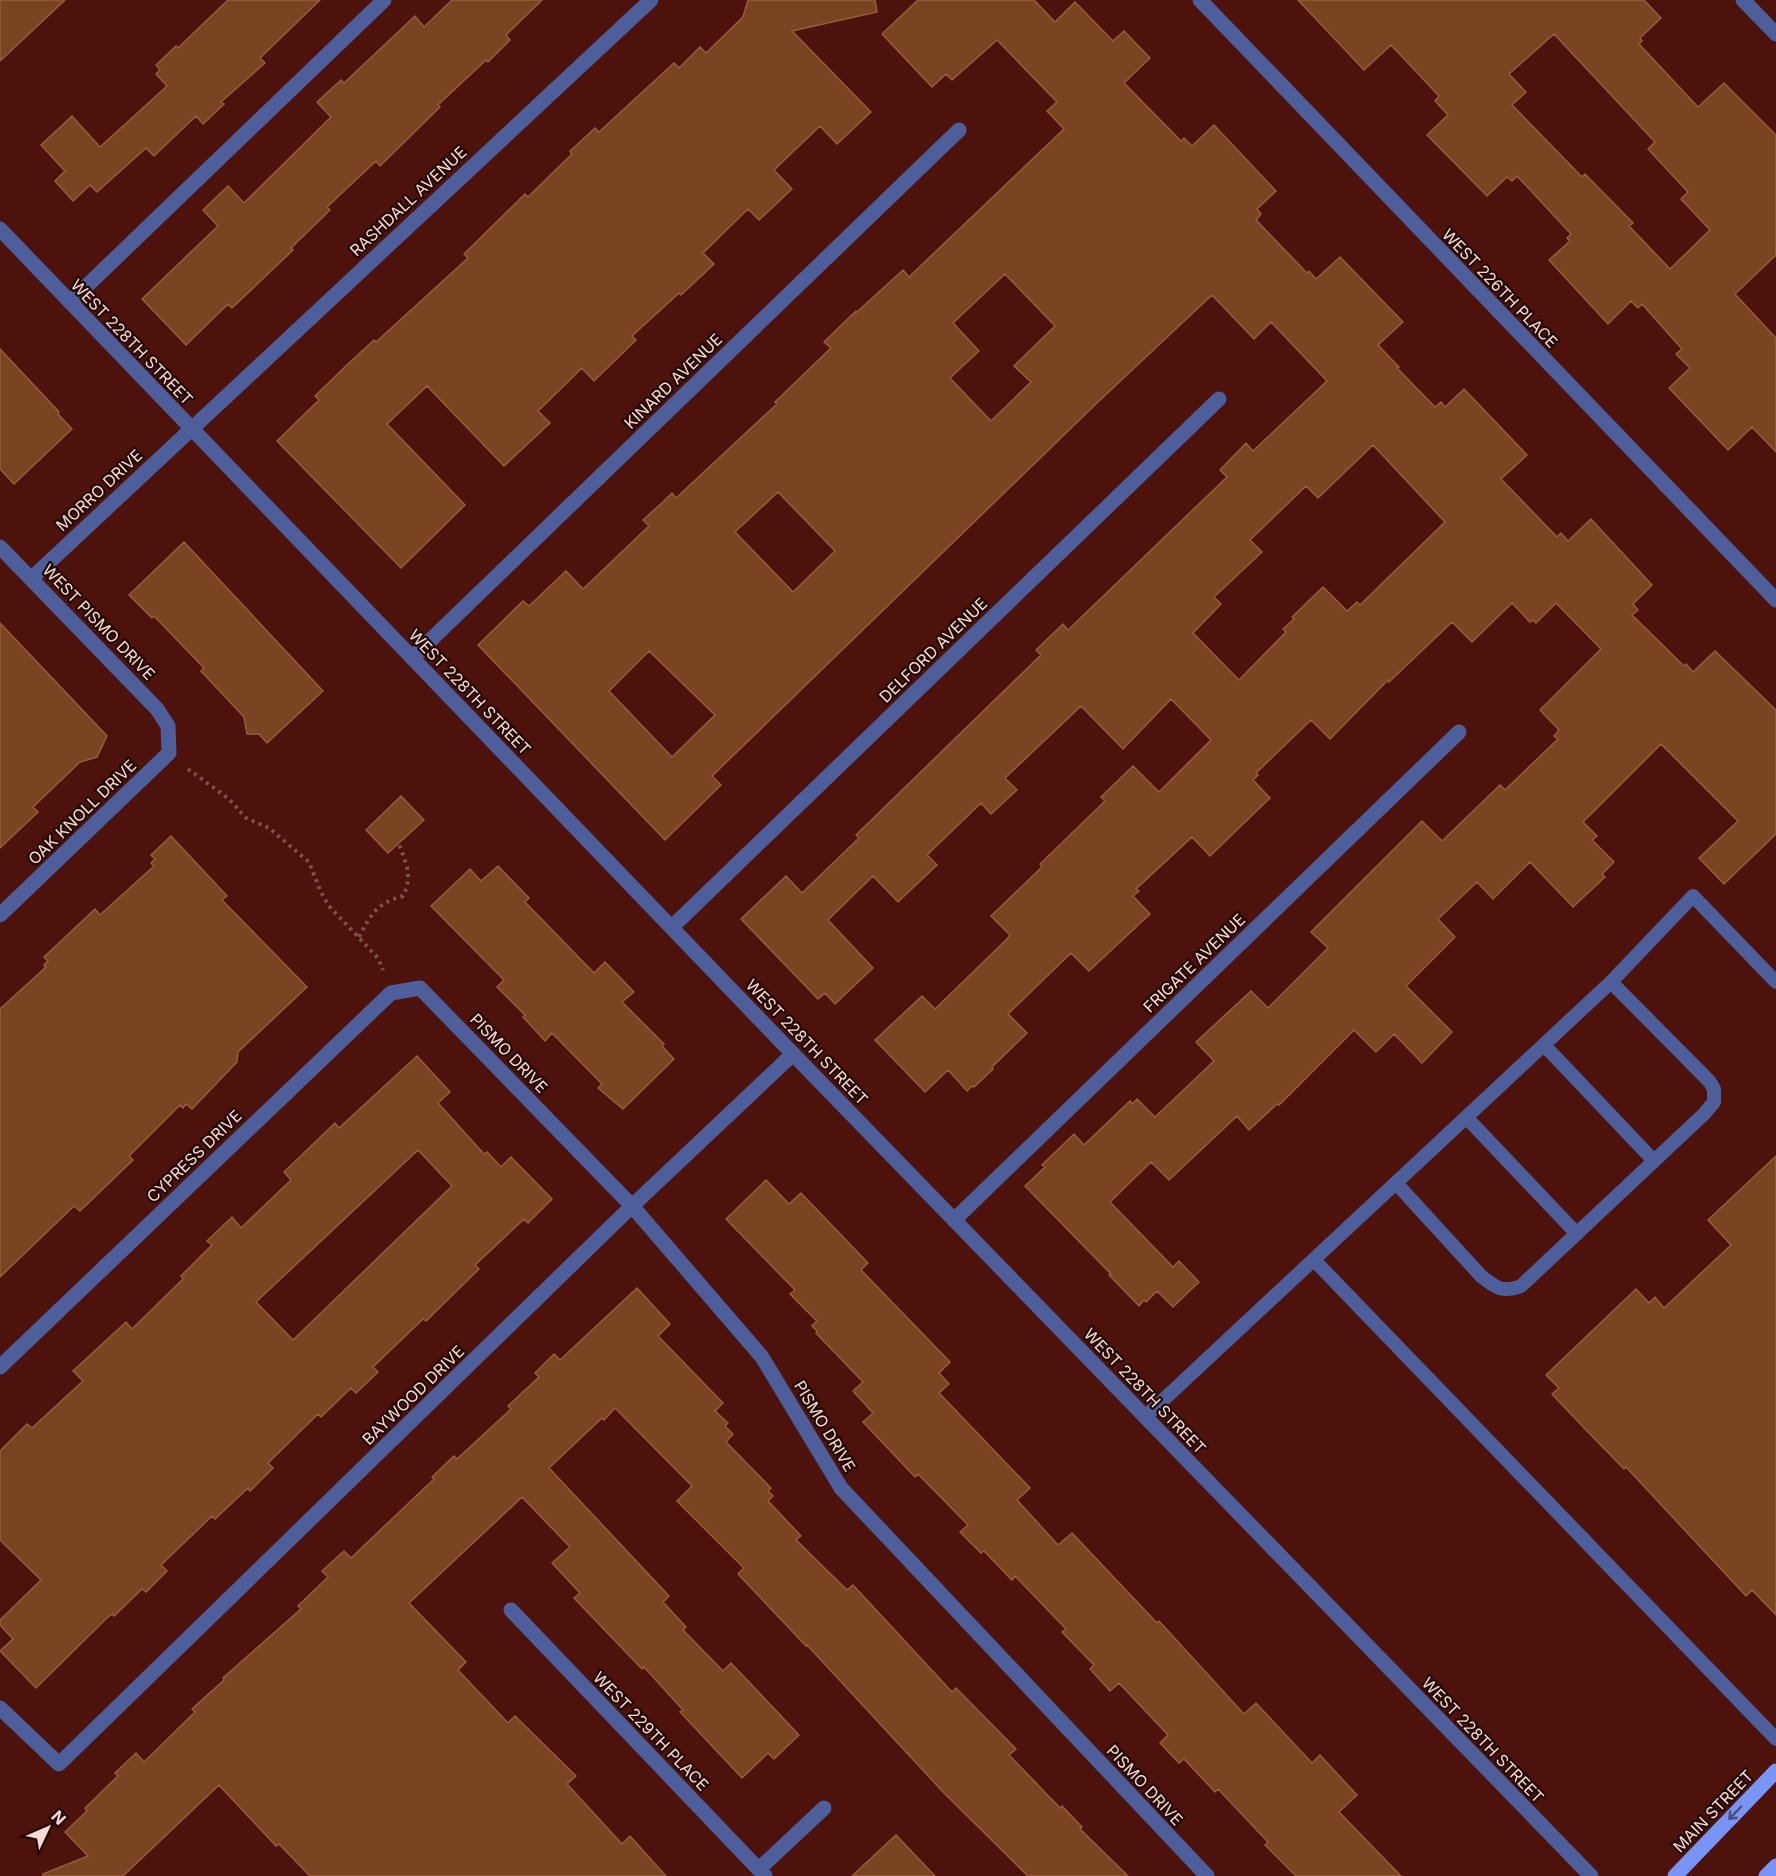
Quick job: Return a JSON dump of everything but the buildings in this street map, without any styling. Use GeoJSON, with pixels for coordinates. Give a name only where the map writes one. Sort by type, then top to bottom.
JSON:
{"type":"FeatureCollection","features":[{"type":"Feature","properties":{"kind":"main road","name":"MAIN STREET"},"geometry":{"type":"LineString","coordinates":[[1675,1876],[1776,1771]]}},
{"type":"Feature","properties":{"kind":"main road"},"geometry":{"type":"LineString","coordinates":[[1766,1876],[1776,1866]]}},
{"type":"Feature","properties":{"kind":"street"},"geometry":{"type":"LineString","coordinates":[[70,302],[384,0]]}},
{"type":"Feature","properties":{"kind":"street","name":"RASHDALL AVENUE"},"geometry":{"type":"LineString","coordinates":[[190,428],[651,0]]}},
{"type":"Feature","properties":{"kind":"street","name":"WEST 226TH PLACE"},"geometry":{"type":"LineString","coordinates":[[1200,0],[1776,600]]}},
{"type":"Feature","properties":{"kind":"street"},"geometry":{"type":"LineString","coordinates":[[1743,0],[1776,34]]}},
{"type":"Feature","properties":{"kind":"street","name":"KINARD AVENUE"},"geometry":{"type":"LineString","coordinates":[[412,658],[959,130]]}},
{"type":"Feature","properties":{"kind":"street","name":"WEST 228TH STREET"},"geometry":{"type":"LineString","coordinates":[[0,230],[793,1054],[1591,1876]]}},
{"type":"Feature","properties":{"kind":"street","name":"DELFORD AVENUE"},"geometry":{"type":"LineString","coordinates":[[672,927],[1219,399]]}},
{"type":"Feature","properties":{"kind":"street","name":"MORRO DRIVE"},"geometry":{"type":"LineString","coordinates":[[32,578],[190,428]]}},
{"type":"Feature","properties":{"kind":"street","name":"WEST PISMO DRIVE"},"geometry":{"type":"LineString","coordinates":[[0,547],[157,709],[168,726],[169,753]]}},
{"type":"Feature","properties":{"kind":"street","name":"FRIGATE AVENUE"},"geometry":{"type":"LineString","coordinates":[[954,1220],[1459,732]]}},
{"type":"Feature","properties":{"kind":"street","name":"OAK KNOLL DRIVE"},"geometry":{"type":"LineString","coordinates":[[0,915],[169,753]]}},
{"type":"Feature","properties":{"kind":"street","name":"PISMO DRIVE"},"geometry":{"type":"LineString","coordinates":[[391,993],[420,988],[632,1206],[762,1357],[841,1488],[1207,1876]]}},
{"type":"Feature","properties":{"kind":"street","name":"CYPRESS DRIVE"},"geometry":{"type":"LineString","coordinates":[[0,1366],[391,993]]}},
{"type":"Feature","properties":{"kind":"street","name":"BAYWOOD DRIVE"},"geometry":{"type":"LineString","coordinates":[[0,1708],[59,1764],[632,1206],[793,1054]]}},
{"type":"Feature","properties":{"kind":"street","name":"WEST 229TH PLACE"},"geometry":{"type":"LineString","coordinates":[[511,1610],[762,1872]]}},
{"type":"Feature","properties":{"kind":"street"},"geometry":{"type":"LineString","coordinates":[[762,1872],[824,1808]]}},
{"type":"Feature","properties":{"kind":"lane"},"geometry":{"type":"LineString","coordinates":[[1145,1418],[1611,982],[1693,896],[1776,982]]}},
{"type":"Feature","properties":{"kind":"lane"},"geometry":{"type":"LineString","coordinates":[[1396,1183],[1481,1276],[1494,1287],[1508,1291],[1521,1286],[1577,1234],[1714,1102],[1714,1089],[1710,1082],[1611,982]]}},
{"type":"Feature","properties":{"kind":"lane"},"geometry":{"type":"LineString","coordinates":[[1544,1045],[1654,1161]]}},
{"type":"Feature","properties":{"kind":"lane"},"geometry":{"type":"LineString","coordinates":[[1466,1117],[1577,1234]]}},
{"type":"Feature","properties":{"kind":"lane"},"geometry":{"type":"LineString","coordinates":[[1314,1260],[1776,1739]]}},
{"type":"Feature","properties":{"kind":"path"},"geometry":{"type":"LineString","coordinates":[[169,753],[201,780],[230,799],[246,818],[269,828],[309,862],[328,904],[378,958],[391,993]]}},
{"type":"Feature","properties":{"kind":"path"},"geometry":{"type":"LineString","coordinates":[[359,937],[372,913],[388,900],[403,896],[408,886],[409,871],[399,844]]}}]}
